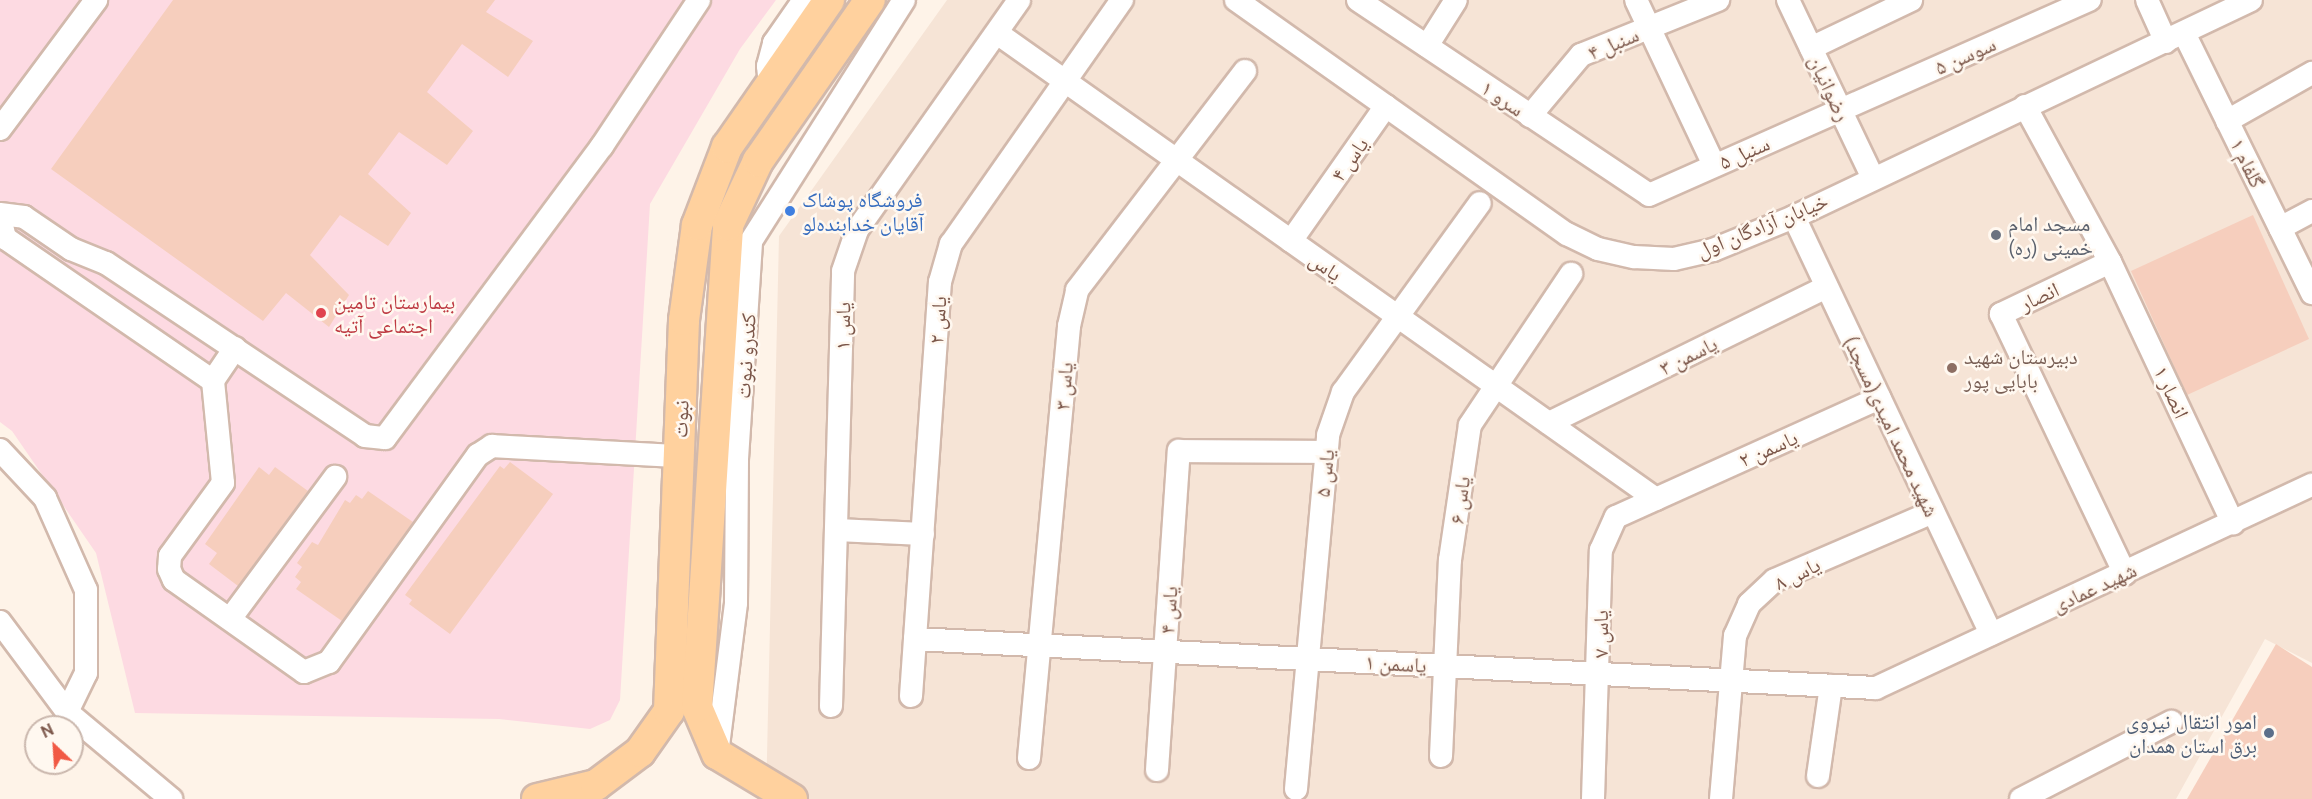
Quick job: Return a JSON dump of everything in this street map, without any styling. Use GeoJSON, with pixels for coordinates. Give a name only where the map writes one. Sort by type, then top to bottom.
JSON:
{"type":"FeatureCollection","features":[{"type":"Feature","properties":{"kind":"main road","name":"نبوت"},"geometry":{"type":"LineString","coordinates":[[537,799],[596,785],[640,752],[669,711],[684,320],[698,225],[728,147],[830,0]]}},
{"type":"Feature","properties":{"kind":"main road","name":"نبوت"},"geometry":{"type":"LineString","coordinates":[[717,754],[698,707],[728,225],[758,161],[870,0]]}},
{"type":"Feature","properties":{"kind":"main road"},"geometry":{"type":"LineString","coordinates":[[717,754],[792,799]]}},
{"type":"Feature","properties":{"kind":"street"},"geometry":{"type":"LineString","coordinates":[[0,129],[96,0]]}},
{"type":"Feature","properties":{"kind":"street"},"geometry":{"type":"LineString","coordinates":[[213,381],[5,238],[0,216],[24,217],[71,249],[105,263],[365,436],[385,438],[595,156],[699,0]]}},
{"type":"Feature","properties":{"kind":"street"},"geometry":{"type":"LineString","coordinates":[[770,85],[768,66],[774,43],[804,0]]}},
{"type":"Feature","properties":{"kind":"street","name":"کندرو نبوت"},"geometry":{"type":"LineString","coordinates":[[717,754],[736,603],[737,459],[751,241],[904,0]]}},
{"type":"Feature","properties":{"kind":"street","name":"یاس ۱"},"geometry":{"type":"LineString","coordinates":[[831,706],[843,271],[857,230],[1019,0]]}},
{"type":"Feature","properties":{"kind":"street","name":"یاس ۲"},"geometry":{"type":"LineString","coordinates":[[911,696],[940,282],[951,244],[1122,0]]}},
{"type":"Feature","properties":{"kind":"street","name":"خیابان آزادگان اول"},"geometry":{"type":"LineString","coordinates":[[1236,0],[1567,234],[1598,249],[1634,257],[1674,259],[1713,249],[1794,217],[1872,176],[2175,38],[2251,0]]}},
{"type":"Feature","properties":{"kind":"street","name":"سرو ۱"},"geometry":{"type":"LineString","coordinates":[[1358,0],[1649,195]]}},
{"type":"Feature","properties":{"kind":"street"},"geometry":{"type":"LineString","coordinates":[[1427,46],[1456,0]]}},
{"type":"Feature","properties":{"kind":"street"},"geometry":{"type":"LineString","coordinates":[[1636,0],[1714,165]]}},
{"type":"Feature","properties":{"kind":"street","name":"سنبل ۴"},"geometry":{"type":"LineString","coordinates":[[1530,116],[1581,55],[1718,0]]}},
{"type":"Feature","properties":{"kind":"street","name":"رضوانیان"},"geometry":{"type":"LineString","coordinates":[[1788,0],[1872,176]]}},
{"type":"Feature","properties":{"kind":"street"},"geometry":{"type":"LineString","coordinates":[[1811,48],[1911,0]]}},
{"type":"Feature","properties":{"kind":"street","name":"سوسن ۵"},"geometry":{"type":"LineString","coordinates":[[1840,110],[2090,0]]}},
{"type":"Feature","properties":{"kind":"street","name":"گلفام ۱"},"geometry":{"type":"LineString","coordinates":[[2147,0],[2175,38],[2227,121],[2312,293]]}},
{"type":"Feature","properties":{"kind":"street","name":"یاس"},"geometry":{"type":"LineString","coordinates":[[997,33],[1656,499]]}},
{"type":"Feature","properties":{"kind":"street","name":"یاس ۳"},"geometry":{"type":"LineString","coordinates":[[1029,758],[1069,326],[1077,290],[1179,162],[1245,71]]}},
{"type":"Feature","properties":{"kind":"street"},"geometry":{"type":"LineString","coordinates":[[2227,121],[2312,74]]}},
{"type":"Feature","properties":{"kind":"street","name":"یاس ۴"},"geometry":{"type":"LineString","coordinates":[[1291,241],[1386,106]]}},
{"type":"Feature","properties":{"kind":"street"},"geometry":{"type":"LineString","coordinates":[[2025,106],[2110,262]]}},
{"type":"Feature","properties":{"kind":"street","name":"سنبل ۵"},"geometry":{"type":"LineString","coordinates":[[1649,195],[1840,110]]}},
{"type":"Feature","properties":{"kind":"street","name":"یاس ۵"},"geometry":{"type":"LineString","coordinates":[[1296,789],[1326,452],[1343,392],[1480,203]]}},
{"type":"Feature","properties":{"kind":"street"},"geometry":{"type":"LineString","coordinates":[[2280,228],[2312,211]]}},
{"type":"Feature","properties":{"kind":"street","name":"(مسجد)شهید محمد امیدی"},"geometry":{"type":"LineString","coordinates":[[1794,217],[1991,634]]}},
{"type":"Feature","properties":{"kind":"street","name":"انصار ۱"},"geometry":{"type":"LineString","coordinates":[[2110,262],[2233,523]]}},
{"type":"Feature","properties":{"kind":"street","name":"انصار"},"geometry":{"type":"LineString","coordinates":[[2110,262],[2001,314],[2124,574]]}},
{"type":"Feature","properties":{"kind":"street"},"geometry":{"type":"LineString","coordinates":[[85,292],[105,263]]}},
{"type":"Feature","properties":{"kind":"street","name":"یاس ۶"},"geometry":{"type":"LineString","coordinates":[[1442,756],[1449,666],[1450,560],[1470,425],[1494,384],[1571,274]]}},
{"type":"Feature","properties":{"kind":"street","name":"یاسمن ۳"},"geometry":{"type":"LineString","coordinates":[[1550,423],[1827,287]]}},
{"type":"Feature","properties":{"kind":"street"},"geometry":{"type":"LineString","coordinates":[[235,348],[213,381],[224,483],[170,556],[169,569],[174,580],[304,672],[315,671],[329,662],[478,455],[492,446],[679,456]]}},
{"type":"Feature","properties":{"kind":"street","name":"یاسمن ۲"},"geometry":{"type":"LineString","coordinates":[[1656,499],[1879,398]]}},
{"type":"Feature","properties":{"kind":"street"},"geometry":{"type":"LineString","coordinates":[[0,450],[45,498],[86,590],[86,674],[67,712]]}},
{"type":"Feature","properties":{"kind":"street","name":"یاس ۴"},"geometry":{"type":"LineString","coordinates":[[1157,770],[1179,451],[1326,452]]}},
{"type":"Feature","properties":{"kind":"street"},"geometry":{"type":"LineString","coordinates":[[230,619],[335,477]]}},
{"type":"Feature","properties":{"kind":"street","name":"شهید عمادی"},"geometry":{"type":"LineString","coordinates":[[1876,687],[2312,485]]}},
{"type":"Feature","properties":{"kind":"street","name":"یاس ۷"},"geometry":{"type":"LineString","coordinates":[[1593,799],[1600,673],[1601,550],[1616,517],[1656,499]]}},
{"type":"Feature","properties":{"kind":"street","name":"یاس ۸"},"geometry":{"type":"LineString","coordinates":[[1721,799],[1729,681],[1735,636],[1749,604],[1775,580],[1933,512]]}},
{"type":"Feature","properties":{"kind":"street"},"geometry":{"type":"LineString","coordinates":[[837,530],[922,534]]}},
{"type":"Feature","properties":{"kind":"street"},"geometry":{"type":"LineString","coordinates":[[4,636],[67,712],[171,799]]}},
{"type":"Feature","properties":{"kind":"street","name":"یاسمن ۱"},"geometry":{"type":"LineString","coordinates":[[915,639],[1876,687]]}},
{"type":"Feature","properties":{"kind":"street"},"geometry":{"type":"LineString","coordinates":[[1818,776],[1831,686]]}},
{"type":"Feature","properties":{"kind":"street"},"geometry":{"type":"LineString","coordinates":[[2021,799],[2171,722]]}},
{"type":"Feature","properties":{"kind":"shaded area","name":"بیمارستان تامین اجتماعی آتیه"},"geometry":{"type":"Polygon","coordinates":[[[0,0],[776,0],[740,49],[650,204],[620,700],[610,720],[590,729],[499,719],[135,713],[96,553],[12,431],[0,422],[0,0]]]}},
{"type":"Feature","properties":{"kind":"shaded area"},"geometry":{"type":"Polygon","coordinates":[[[947,0],[2312,0],[2312,663],[2265,639],[2176,799],[766,799],[779,236],[947,0]]]}},
{"type":"Feature","properties":{"kind":"building"},"geometry":{"type":"Polygon","coordinates":[[[173,0],[495,0],[486,12],[533,41],[508,77],[462,44],[427,92],[473,131],[447,165],[399,132],[368,174],[411,213],[388,246],[340,215],[310,255],[349,295],[329,327],[286,293],[263,321],[51,169],[173,0]]]}},
{"type":"Feature","properties":{"kind":"building"},"geometry":{"type":"Polygon","coordinates":[[[2253,215],[2309,339],[2187,395],[2131,271],[2253,215]]]}},
{"type":"Feature","properties":{"kind":"building"},"geometry":{"type":"Polygon","coordinates":[[[510,462],[553,494],[450,634],[409,604],[412,600],[405,595],[500,466],[504,469],[510,462]]]}},
{"type":"Feature","properties":{"kind":"building"},"geometry":{"type":"Polygon","coordinates":[[[259,467],[269,475],[275,467],[308,491],[238,586],[209,564],[217,553],[205,544],[259,467]]]}},
{"type":"Feature","properties":{"kind":"building"},"geometry":{"type":"Polygon","coordinates":[[[368,491],[413,522],[342,621],[296,589],[301,582],[295,577],[302,567],[297,563],[312,542],[318,545],[345,500],[350,503],[356,495],[362,499],[368,491]]]}},
{"type":"Feature","properties":{"kind":"building","name":"امور انتقال نیروی برق استان همدان"},"geometry":{"type":"Polygon","coordinates":[[[2276,644],[2312,667],[2312,799],[2187,799],[2276,644]]]}},
{"type":"Feature","properties":{"kind":"place","name":"فروشگاه پوشاک آقایان خدابنده‌لو"},"geometry":{"type":"Point","coordinates":[790,211]}},
{"type":"Feature","properties":{"kind":"place","name":"مسجد امام خمینی (ره)"},"geometry":{"type":"Point","coordinates":[1996,235]}},
{"type":"Feature","properties":{"kind":"place","name":"بیمارستان تامین اجتماعی آتیه"},"geometry":{"type":"Point","coordinates":[321,313]}},
{"type":"Feature","properties":{"kind":"place","name":"دبیرستان شهید بابایی پور"},"geometry":{"type":"Point","coordinates":[1952,368]}},
{"type":"Feature","properties":{"kind":"place","name":"امور انتقال نیروی برق استان همدان"},"geometry":{"type":"Point","coordinates":[2269,733]}}]}
